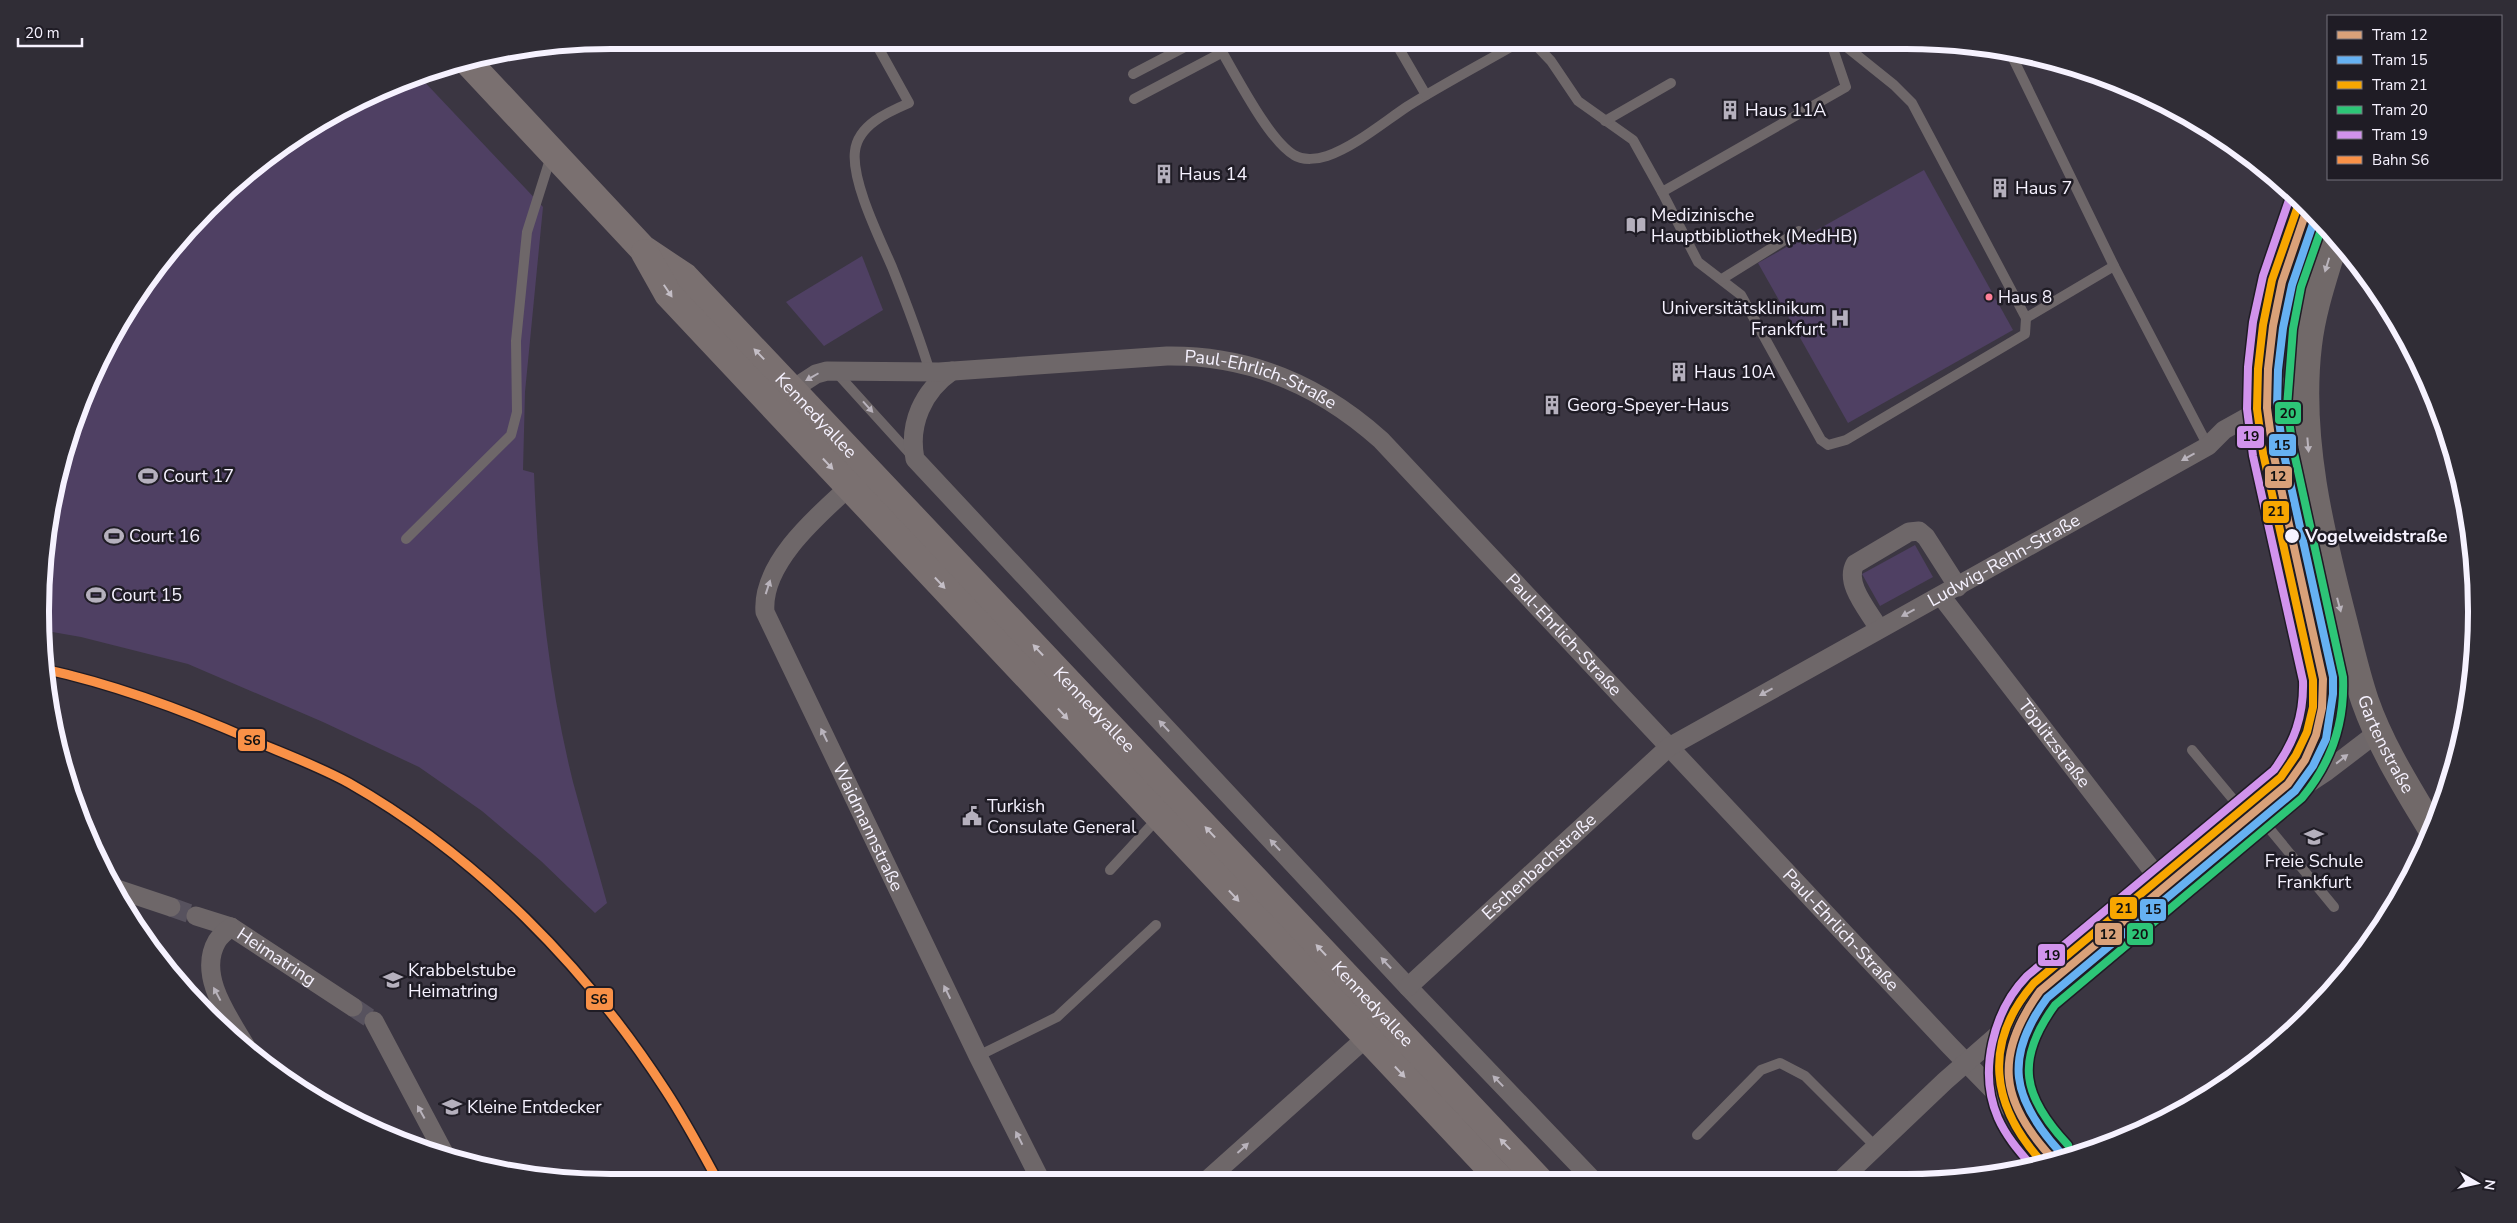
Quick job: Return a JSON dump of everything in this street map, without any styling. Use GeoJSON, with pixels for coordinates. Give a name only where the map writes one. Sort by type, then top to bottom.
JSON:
{"type":"FeatureCollection","features":[{"type":"Feature","properties":{"kind":"main road","name":"Kennedyallee"},"geometry":{"type":"LineString","coordinates":[[472,67],[643,249],[685,277],[793,389],[1532,1174]]}},
{"type":"Feature","properties":{"kind":"main road","name":"Gartenstraße"},"geometry":{"type":"LineString","coordinates":[[2333,245],[2319,292],[2308,344],[2305,413],[2309,460],[2328,563],[2364,700],[2390,758],[2427,821]]}},
{"type":"Feature","properties":{"kind":"main road","name":"Kennedyallee"},"geometry":{"type":"LineString","coordinates":[[643,249],[668,294],[1495,1174]]}},
{"type":"Feature","properties":{"kind":"street","name":"Ludwig-Rehn-Straße"},"geometry":{"type":"LineString","coordinates":[[1669,747],[2208,446],[2224,430],[2278,400],[2291,385],[2308,344]]}},
{"type":"Feature","properties":{"kind":"street","name":"Paul-Ehrlich-Straße"},"geometry":{"type":"LineString","coordinates":[[793,389],[818,373],[835,371],[930,372],[1138,357],[1186,356],[1218,358],[1251,365],[1308,387],[1354,418],[1381,440],[1966,1063],[2055,1154]]}},
{"type":"Feature","properties":{"kind":"street"},"geometry":{"type":"LineString","coordinates":[[952,371],[934,387],[918,414],[913,439],[915,459],[1408,987],[1586,1174]]}},
{"type":"Feature","properties":{"kind":"street"},"geometry":{"type":"LineString","coordinates":[[793,389],[795,429]]}},
{"type":"Feature","properties":{"kind":"street","name":"Waidmannstraße"},"geometry":{"type":"LineString","coordinates":[[849,487],[783,556],[768,584],[764,600],[765,612],[978,1056],[1037,1174]]}},
{"type":"Feature","properties":{"kind":"street"},"geometry":{"type":"LineString","coordinates":[[1879,629],[1852,582],[1850,571],[1854,564],[1909,532],[1919,531],[1926,537],[1958,587]]}},
{"type":"Feature","properties":{"kind":"street","name":"Töplitzstraße"},"geometry":{"type":"LineString","coordinates":[[1941,596],[2169,892]]}},
{"type":"Feature","properties":{"kind":"street"},"geometry":{"type":"LineString","coordinates":[[1847,1174],[2024,1011],[2255,819],[2327,771],[2378,732]]}},
{"type":"Feature","properties":{"kind":"street","name":"Eschenbachstraße"},"geometry":{"type":"LineString","coordinates":[[1408,987],[1669,747]]}},
{"type":"Feature","properties":{"kind":"street"},"geometry":{"type":"LineString","coordinates":[[123,891],[171,907]]}},
{"type":"Feature","properties":{"kind":"street","name":"Heimatring"},"geometry":{"type":"LineString","coordinates":[[196,916],[230,927],[353,1007]]}},
{"type":"Feature","properties":{"kind":"street"},"geometry":{"type":"LineString","coordinates":[[230,927],[217,940],[210,958],[213,986],[239,1034]]}},
{"type":"Feature","properties":{"kind":"street"},"geometry":{"type":"LineString","coordinates":[[374,1021],[441,1147]]}},
{"type":"Feature","properties":{"kind":"street"},"geometry":{"type":"LineString","coordinates":[[1214,1174],[1367,1037]]}},
{"type":"Feature","properties":{"kind":"lane"},"geometry":{"type":"LineString","coordinates":[[879,49],[910,103],[886,114],[863,131],[855,151],[860,188],[913,319],[930,372]]}},
{"type":"Feature","properties":{"kind":"lane"},"geometry":{"type":"LineString","coordinates":[[1133,74],[1181,49]]}},
{"type":"Feature","properties":{"kind":"lane"},"geometry":{"type":"LineString","coordinates":[[1221,49],[1259,115],[1283,146],[1295,156],[1314,159],[1328,156],[1426,95],[1507,49]]}},
{"type":"Feature","properties":{"kind":"lane"},"geometry":{"type":"LineString","coordinates":[[1399,49],[1426,95]]}},
{"type":"Feature","properties":{"kind":"lane"},"geometry":{"type":"LineString","coordinates":[[1540,49],[1551,61],[1578,101],[1633,140],[1698,262],[1741,295],[1821,440],[1828,445],[1846,440],[2025,334],[2026,318],[1912,103],[1894,85],[1849,49]]}},
{"type":"Feature","properties":{"kind":"lane"},"geometry":{"type":"LineString","coordinates":[[1662,192],[1846,88],[1833,49]]}},
{"type":"Feature","properties":{"kind":"lane"},"geometry":{"type":"LineString","coordinates":[[1134,99],[1223,52]]}},
{"type":"Feature","properties":{"kind":"lane"},"geometry":{"type":"LineString","coordinates":[[2014,60],[2114,266],[2208,446]]}},
{"type":"Feature","properties":{"kind":"lane"},"geometry":{"type":"LineString","coordinates":[[1605,121],[1671,83]]}},
{"type":"Feature","properties":{"kind":"lane"},"geometry":{"type":"LineString","coordinates":[[406,539],[510,435],[517,412],[516,341],[527,232],[552,152]]}},
{"type":"Feature","properties":{"kind":"lane"},"geometry":{"type":"LineString","coordinates":[[1722,279],[1798,231]]}},
{"type":"Feature","properties":{"kind":"lane"},"geometry":{"type":"LineString","coordinates":[[2026,318],[2114,266]]}},
{"type":"Feature","properties":{"kind":"lane"},"geometry":{"type":"LineString","coordinates":[[835,371],[915,459]]}},
{"type":"Feature","properties":{"kind":"lane"},"geometry":{"type":"LineString","coordinates":[[2192,750],[2334,907]]}},
{"type":"Feature","properties":{"kind":"lane"},"geometry":{"type":"LineString","coordinates":[[1110,870],[1160,817]]}},
{"type":"Feature","properties":{"kind":"lane"},"geometry":{"type":"LineString","coordinates":[[978,1056],[1057,1017],[1156,925]]}},
{"type":"Feature","properties":{"kind":"lane"},"geometry":{"type":"LineString","coordinates":[[1697,1135],[1762,1070],[1780,1063],[1806,1076],[1876,1147]]}},
{"type":"Feature","properties":{"kind":"shaded area"},"geometry":{"type":"Polygon","coordinates":[[[424,82],[543,207],[525,392],[523,470],[534,473],[538,551],[546,629],[564,744],[607,903],[595,913],[541,861],[482,811],[419,767],[323,722],[188,664],[81,637],[50,631],[50,575],[54,538],[68,466],[79,431],[92,396],[124,330],[165,269],[188,240],[240,188],[269,165],[330,124],[396,92],[424,82]]]}},
{"type":"Feature","properties":{"kind":"shaded area"},"geometry":{"type":"Polygon","coordinates":[[[1924,170],[2013,330],[1848,423],[1758,263],[1924,170]]]}},
{"type":"Feature","properties":{"kind":"shaded area"},"geometry":{"type":"Polygon","coordinates":[[[862,256],[883,310],[824,346],[786,302],[862,256]]]}},
{"type":"Feature","properties":{"kind":"shaded area"},"geometry":{"type":"Polygon","coordinates":[[[1915,545],[1933,577],[1880,606],[1862,574],[1915,545]]]}},
{"type":"Feature","properties":{"kind":"tunnel"},"geometry":{"type":"LineString","coordinates":[[171,907],[196,916]]}},
{"type":"Feature","properties":{"kind":"tunnel"},"geometry":{"type":"LineString","coordinates":[[353,1007],[374,1021]]}},
{"type":"Feature","properties":{"kind":"tram line","name":"19"},"geometry":{"type":"LineString","coordinates":[[2027,1160],[2005,1131],[1998,1118],[1992,1100],[1989,1081],[1992,1043],[2005,1006],[2027,976],[2274,770],[2287,750],[2300,717],[2303,681],[2253,456],[2247,409],[2248,367],[2253,322],[2263,276],[2289,200]]}},
{"type":"Feature","properties":{"kind":"tram line","name":"21"},"geometry":{"type":"LineString","coordinates":[[2039,1158],[2025,1141],[2012,1119],[2003,1097],[1999,1074],[2000,1051],[2006,1028],[2017,1006],[2034,983],[2281,777],[2296,755],[2307,732],[2313,707],[2313,680],[2263,453],[2257,409],[2258,369],[2263,325],[2272,280],[2297,208]]}},
{"type":"Feature","properties":{"kind":"tram line","name":"12"},"geometry":{"type":"LineString","coordinates":[[2050,1155],[2035,1138],[2022,1118],[2013,1098],[2009,1078],[2009,1058],[2015,1037],[2025,1015],[2040,991],[2288,784],[2305,760],[2316,735],[2322,708],[2323,679],[2273,452],[2267,408],[2268,369],[2273,326],[2282,282],[2305,216]]}},
{"type":"Feature","properties":{"kind":"tram line","name":"15"},"geometry":{"type":"LineString","coordinates":[[2060,1152],[2044,1133],[2032,1114],[2023,1096],[2019,1078],[2019,1059],[2024,1040],[2033,1020],[2047,998],[2295,791],[2313,766],[2326,739],[2333,694],[2333,677],[2283,450],[2277,407],[2278,370],[2283,328],[2292,285],[2313,224]]}},
{"type":"Feature","properties":{"kind":"tram line","name":"20"},"geometry":{"type":"LineString","coordinates":[[2068,1145],[2041,1111],[2033,1094],[2029,1078],[2029,1061],[2033,1044],[2042,1025],[2055,1005],[2302,798],[2329,756],[2339,726],[2342,710],[2343,677],[2293,448],[2287,407],[2293,329],[2301,287],[2320,231]]}},
{"type":"Feature","properties":{"kind":"rail line","name":"S6"},"geometry":{"type":"LineString","coordinates":[[52,671],[150,699],[201,718],[313,766],[349,783],[396,812],[441,844],[526,918],[601,1001],[635,1045],[666,1091],[714,1174]]}},
{"type":"Feature","properties":{"kind":"place","name":"Haus 11A"},"geometry":{"type":"Point","coordinates":[1730,110]}},
{"type":"Feature","properties":{"kind":"place","name":"Haus 14"},"geometry":{"type":"Point","coordinates":[1164,174]}},
{"type":"Feature","properties":{"kind":"place","name":"Haus 7"},"geometry":{"type":"Point","coordinates":[2000,188]}},
{"type":"Feature","properties":{"kind":"place","name":"Medizinische Hauptbibliothek (MedHB)"},"geometry":{"type":"Point","coordinates":[1636,225]}},
{"type":"Feature","properties":{"kind":"place","name":"Haus 8"},"geometry":{"type":"Point","coordinates":[1989,297]}},
{"type":"Feature","properties":{"kind":"place","name":"Universitätsklinikum Frankfurt"},"geometry":{"type":"Point","coordinates":[1840,318]}},
{"type":"Feature","properties":{"kind":"place","name":"Haus 10A"},"geometry":{"type":"Point","coordinates":[1679,372]}},
{"type":"Feature","properties":{"kind":"place","name":"Georg-Speyer-Haus"},"geometry":{"type":"Point","coordinates":[1552,405]}},
{"type":"Feature","properties":{"kind":"place","name":"Court 17"},"geometry":{"type":"Point","coordinates":[148,476]}},
{"type":"Feature","properties":{"kind":"place","name":"Court 16"},"geometry":{"type":"Point","coordinates":[114,536]}},
{"type":"Feature","properties":{"kind":"place","name":"Vogelweidstraße"},"geometry":{"type":"Point","coordinates":[2292,536]}},
{"type":"Feature","properties":{"kind":"place","name":"Court 15"},"geometry":{"type":"Point","coordinates":[96,595]}},
{"type":"Feature","properties":{"kind":"place","name":"Turkish Consulate General"},"geometry":{"type":"Point","coordinates":[972,816]}},
{"type":"Feature","properties":{"kind":"place","name":"Freie Schule Frankfurt"},"geometry":{"type":"Point","coordinates":[2314,837]}},
{"type":"Feature","properties":{"kind":"place","name":"Krabbelstube Heimatring"},"geometry":{"type":"Point","coordinates":[393,980]}},
{"type":"Feature","properties":{"kind":"place","name":"Kleine Entdecker"},"geometry":{"type":"Point","coordinates":[452,1107]}}]}
